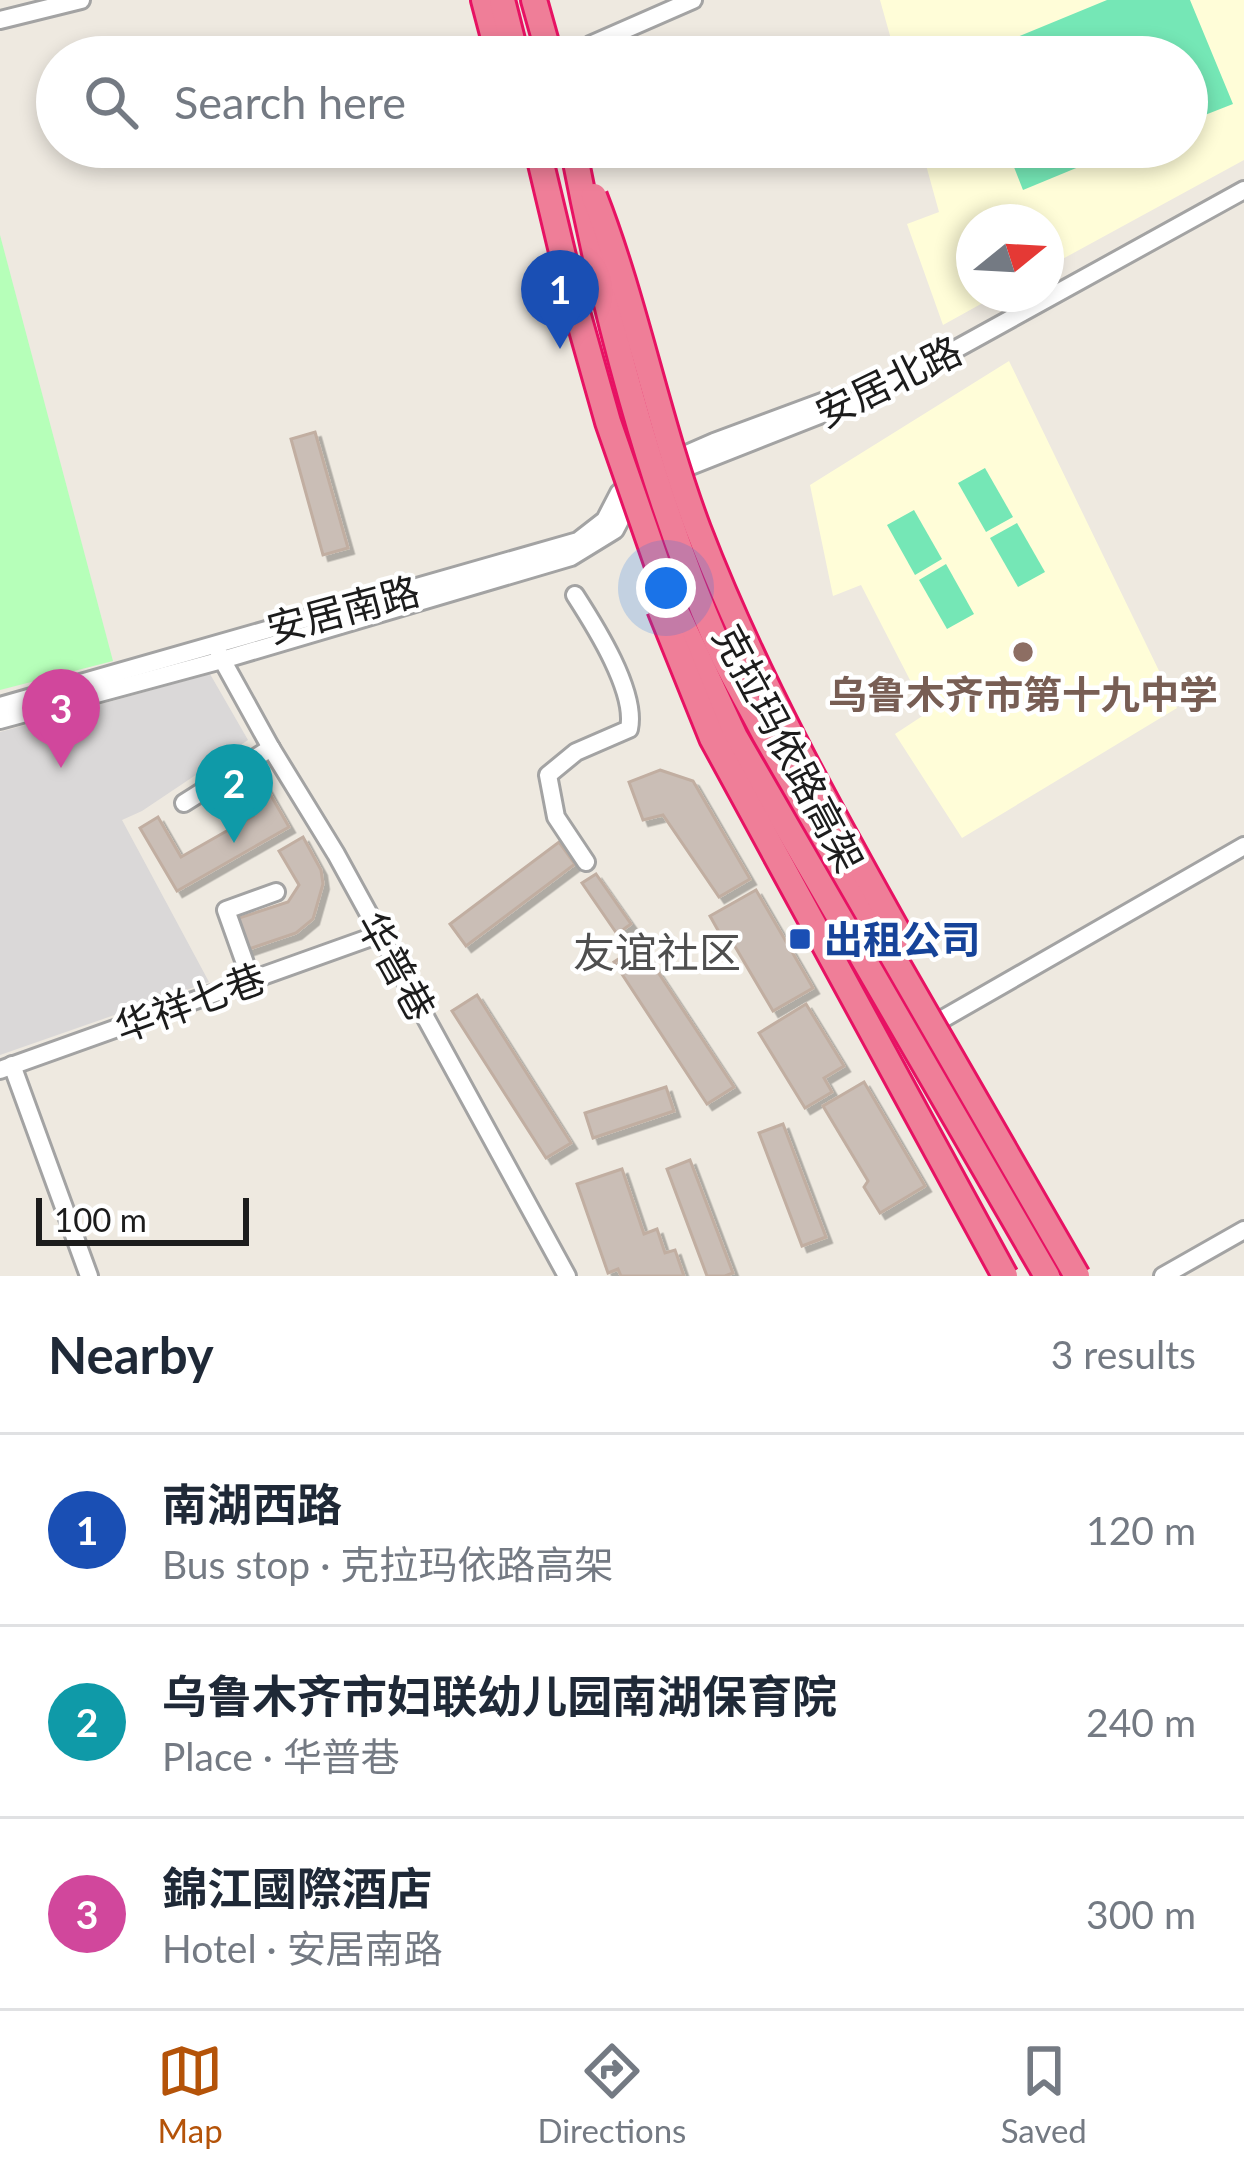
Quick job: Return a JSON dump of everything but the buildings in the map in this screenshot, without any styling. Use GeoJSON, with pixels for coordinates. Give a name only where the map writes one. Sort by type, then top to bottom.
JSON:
{"type":"FeatureCollection","features":[{"type":"Feature","properties":{"kind":"highway"},"geometry":{"type":"LineString","coordinates":[[484,0],[494,36]]}},
{"type":"Feature","properties":{"kind":"highway"},"geometry":{"type":"LineString","coordinates":[[502,0],[511,36]]}},
{"type":"Feature","properties":{"kind":"highway"},"geometry":{"type":"LineString","coordinates":[[535,2],[544,36]]}},
{"type":"Feature","properties":{"kind":"highway"},"geometry":{"type":"LineString","coordinates":[[532,168],[573,298]]}},
{"type":"Feature","properties":{"kind":"highway","name":"克拉玛依路高架"},"geometry":{"type":"LineString","coordinates":[[542,168],[608,422],[666,589],[735,736],[1047,1276]]}},
{"type":"Feature","properties":{"kind":"highway","name":"克拉玛依路高架"},"geometry":{"type":"LineString","coordinates":[[578,168],[625,371],[718,645],[1077,1276]]}},
{"type":"Feature","properties":{"kind":"highway"},"geometry":{"type":"LineString","coordinates":[[583,168],[606,226],[696,524],[734,617],[795,748],[946,1017]]}},
{"type":"Feature","properties":{"kind":"highway"},"geometry":{"type":"LineString","coordinates":[[608,422],[645,568],[712,738],[1005,1276]]}},
{"type":"Feature","properties":{"kind":"street"},"geometry":{"type":"LineString","coordinates":[[0,20],[81,0]]}},
{"type":"Feature","properties":{"kind":"street"},"geometry":{"type":"LineString","coordinates":[[611,36],[693,0]]}},
{"type":"Feature","properties":{"kind":"street"},"geometry":{"type":"LineString","coordinates":[[1064,277],[1244,179]]}},
{"type":"Feature","properties":{"kind":"street","name":"安居北路"},"geometry":{"type":"LineString","coordinates":[[654,474],[855,401],[1244,190]]}},
{"type":"Feature","properties":{"kind":"street","name":"安居北路"},"geometry":{"type":"LineString","coordinates":[[654,474],[713,442],[849,392],[1001,312]]}},
{"type":"Feature","properties":{"kind":"street","name":"安居南路"},"geometry":{"type":"LineString","coordinates":[[0,706],[571,557],[616,530],[634,492],[654,474]]}},
{"type":"Feature","properties":{"kind":"street"},"geometry":{"type":"LineString","coordinates":[[575,595],[628,698],[631,719],[629,729],[576,752],[548,776],[556,817],[586,862]]}},
{"type":"Feature","properties":{"kind":"street","name":"安居南路"},"geometry":{"type":"LineString","coordinates":[[0,719],[219,652]]}},
{"type":"Feature","properties":{"kind":"street","name":"华普巷"},"geometry":{"type":"LineString","coordinates":[[219,652],[567,1276]]}},
{"type":"Feature","properties":{"kind":"street"},"geometry":{"type":"LineString","coordinates":[[184,803],[271,748]]}},
{"type":"Feature","properties":{"kind":"street"},"geometry":{"type":"LineString","coordinates":[[906,1040],[1244,846]]}},
{"type":"Feature","properties":{"kind":"street"},"geometry":{"type":"LineString","coordinates":[[251,980],[226,910],[276,892]]}},
{"type":"Feature","properties":{"kind":"street","name":"华祥七巷"},"geometry":{"type":"LineString","coordinates":[[6,1067],[380,934]]}},
{"type":"Feature","properties":{"kind":"street"},"geometry":{"type":"LineString","coordinates":[[6,1067],[82,1274]]}},
{"type":"Feature","properties":{"kind":"street"},"geometry":{"type":"LineString","coordinates":[[1162,1276],[1244,1230]]}},
{"type":"Feature","properties":{"kind":"shaded area"},"geometry":{"type":"Polygon","coordinates":[[[880,0],[1244,0],[1244,160],[1064,258],[1064,204],[956,204],[956,312],[966,312],[943,325],[907,224],[939,212],[927,168],[1208,168],[1208,36],[890,36],[880,0]]]}},
{"type":"Feature","properties":{"kind":"shaded area","name":"乌鲁木齐市第十九中学"},"geometry":{"type":"Polygon","coordinates":[[[1009,361],[1177,708],[962,838],[895,734],[927,713],[861,585],[833,596],[810,485],[1009,361]]]}},
{"type":"Feature","properties":{"kind":"shaded area"},"geometry":{"type":"Polygon","coordinates":[[[210,674],[248,740],[122,820],[209,982],[0,1055],[0,732],[210,674]]]}},
{"type":"Feature","properties":{"kind":"green space"},"geometry":{"type":"Polygon","coordinates":[[[1107,0],[1190,0],[1205,36],[1020,36],[1107,0]]]}},
{"type":"Feature","properties":{"kind":"green space"},"geometry":{"type":"Polygon","coordinates":[[[1208,44],[1233,104],[1208,114],[1208,44]]]}},
{"type":"Feature","properties":{"kind":"green space"},"geometry":{"type":"Polygon","coordinates":[[[1014,168],[1076,168],[1023,190],[1014,168]]]}},
{"type":"Feature","properties":{"kind":"green space"},"geometry":{"type":"Polygon","coordinates":[[[0,235],[113,661],[0,690],[0,235]]]}},
{"type":"Feature","properties":{"kind":"green space"},"geometry":{"type":"Polygon","coordinates":[[[985,468],[1013,517],[986,532],[958,483],[985,468]]]}},
{"type":"Feature","properties":{"kind":"green space"},"geometry":{"type":"Polygon","coordinates":[[[914,510],[942,559],[915,575],[887,525],[914,510]]]}},
{"type":"Feature","properties":{"kind":"green space"},"geometry":{"type":"Polygon","coordinates":[[[1017,523],[1045,572],[1018,587],[990,538],[1017,523]]]}},
{"type":"Feature","properties":{"kind":"green space"},"geometry":{"type":"Polygon","coordinates":[[[946,564],[974,614],[947,629],[919,580],[946,564]]]}},
{"type":"Feature","properties":{"kind":"place","name":"南湖西路"},"geometry":{"type":"Point","coordinates":[560,349]}},
{"type":"Feature","properties":{"kind":"place","name":"乌鲁木齐市第十九中学"},"geometry":{"type":"Point","coordinates":[1023,652]}},
{"type":"Feature","properties":{"kind":"place","name":"錦江國際酒店"},"geometry":{"type":"Point","coordinates":[61,768]}},
{"type":"Feature","properties":{"kind":"place","name":"乌鲁木齐市妇联幼儿园南湖保育院"},"geometry":{"type":"Point","coordinates":[234,843]}},
{"type":"Feature","properties":{"kind":"place","name":"出租公司"},"geometry":{"type":"Point","coordinates":[800,939]}},
{"type":"Feature","properties":{"kind":"district","name":"友谊社区"},"geometry":{"type":"Point","coordinates":[657,952]}}]}
